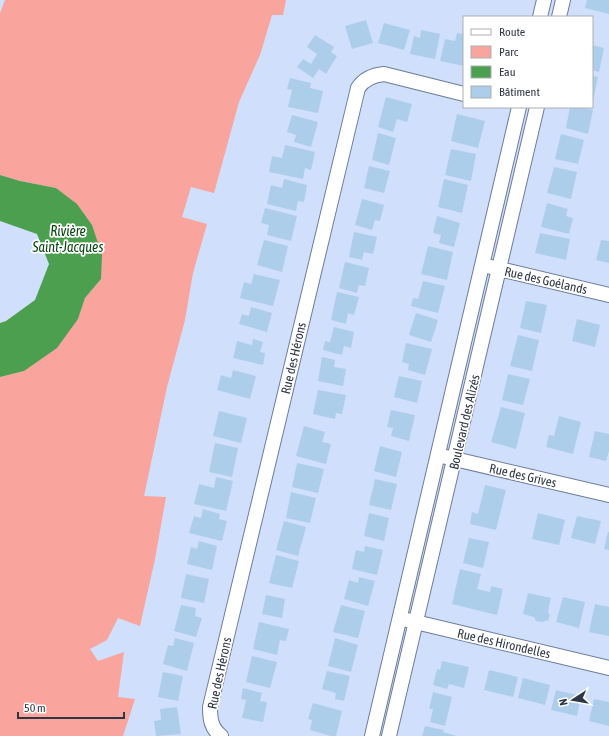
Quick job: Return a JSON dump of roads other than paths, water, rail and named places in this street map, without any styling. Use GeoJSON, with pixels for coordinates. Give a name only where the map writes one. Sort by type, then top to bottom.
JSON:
{"type":"FeatureCollection","features":[{"type":"Feature","properties":{"kind":"street"},"geometry":{"type":"LineString","coordinates":[[540,16],[544,0]]}},
{"type":"Feature","properties":{"kind":"street"},"geometry":{"type":"LineString","coordinates":[[559,16],[563,0]]}},
{"type":"Feature","properties":{"kind":"street","name":"Rue des Hérons"},"geometry":{"type":"LineString","coordinates":[[221,736],[216,732],[212,725],[210,707],[356,93],[360,84],[366,79],[384,74],[463,94]]}},
{"type":"Feature","properties":{"kind":"street","name":"Boulevard des Alizés"},"geometry":{"type":"LineString","coordinates":[[372,736],[520,108]]}},
{"type":"Feature","properties":{"kind":"street","name":"Boulevard des Alizés"},"geometry":{"type":"LineString","coordinates":[[389,736],[537,109]]}},
{"type":"Feature","properties":{"kind":"street","name":"Rue des Goélands"},"geometry":{"type":"LineString","coordinates":[[482,265],[609,295]]}},
{"type":"Feature","properties":{"kind":"street","name":"Rue des Grives"},"geometry":{"type":"LineString","coordinates":[[438,455],[609,495]]}},
{"type":"Feature","properties":{"kind":"street","name":"Rue des Hirondelles"},"geometry":{"type":"LineString","coordinates":[[399,618],[609,668]]}},
{"type":"Feature","properties":{"kind":"water","name":"Rivière Saint-Jacques"},"geometry":{"type":"Polygon","coordinates":[[[0,175],[20,181],[56,188],[77,204],[92,225],[102,255],[101,279],[85,298],[78,319],[57,348],[24,371],[0,377],[0,323],[6,321],[35,300],[49,264],[37,234],[0,221],[0,175]]]}}]}
